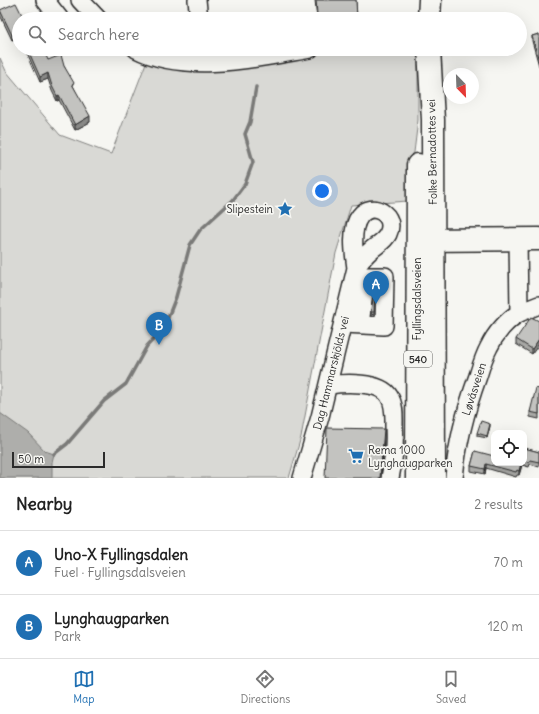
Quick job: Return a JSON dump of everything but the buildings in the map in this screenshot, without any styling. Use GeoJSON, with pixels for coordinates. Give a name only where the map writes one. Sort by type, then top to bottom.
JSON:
{"type":"FeatureCollection","features":[{"type":"Feature","properties":{"kind":"main road"},"geometry":{"type":"LineString","coordinates":[[419,0],[419,12]]}},
{"type":"Feature","properties":{"kind":"main road"},"geometry":{"type":"LineString","coordinates":[[429,12],[430,0]]}},
{"type":"Feature","properties":{"kind":"main road","name":"Folke Bernadottes vei"},"geometry":{"type":"LineString","coordinates":[[418,56],[428,244]]}},
{"type":"Feature","properties":{"kind":"main road","name":"Folke Bernadottes vei"},"geometry":{"type":"LineString","coordinates":[[428,244],[433,120],[429,56]]}},
{"type":"Feature","properties":{"kind":"main road"},"geometry":{"type":"LineString","coordinates":[[428,244],[539,239]]}},
{"type":"Feature","properties":{"kind":"main road","name":"Fyllingsdalsveien"},"geometry":{"type":"LineString","coordinates":[[417,478],[428,244]]}},
{"type":"Feature","properties":{"kind":"main road","name":"Fyllingsdalsveien"},"geometry":{"type":"LineString","coordinates":[[428,244],[434,478]]}},
{"type":"Feature","properties":{"kind":"street"},"geometry":{"type":"LineString","coordinates":[[45,0],[54,12]]}},
{"type":"Feature","properties":{"kind":"street"},"geometry":{"type":"LineString","coordinates":[[80,0],[91,12]]}},
{"type":"Feature","properties":{"kind":"street"},"geometry":{"type":"LineString","coordinates":[[197,0],[198,12]]}},
{"type":"Feature","properties":{"kind":"street"},"geometry":{"type":"LineString","coordinates":[[154,56],[178,61],[204,56],[226,62],[253,56]]}},
{"type":"Feature","properties":{"kind":"street"},"geometry":{"type":"LineString","coordinates":[[518,239],[519,313]]}},
{"type":"Feature","properties":{"kind":"street","name":"Dag Hammarskjölds vei"},"geometry":{"type":"LineString","coordinates":[[302,478],[317,431],[329,385],[356,268]]}},
{"type":"Feature","properties":{"kind":"street","name":"Løvåsveien"},"geometry":{"type":"LineString","coordinates":[[454,478],[455,461],[468,402],[488,347],[511,318],[539,305]]}},
{"type":"Feature","properties":{"kind":"street"},"geometry":{"type":"LineString","coordinates":[[343,324],[360,325]]}},
{"type":"Feature","properties":{"kind":"street"},"geometry":{"type":"LineString","coordinates":[[329,385],[343,383],[365,384],[380,389],[389,396],[393,408],[395,444],[390,478]]}},
{"type":"Feature","properties":{"kind":"shaded area"},"geometry":{"type":"Polygon","coordinates":[[[149,56],[178,61],[233,56],[418,56],[418,120],[408,201],[351,205],[336,253],[301,437],[289,478],[0,478],[0,58],[6,71],[60,135],[111,154],[149,56]]]}},
{"type":"Feature","properties":{"kind":"shaded area"},"geometry":{"type":"Polygon","coordinates":[[[0,413],[28,433],[45,451],[54,454],[52,462],[52,478],[0,478],[0,413]]]}},
{"type":"Feature","properties":{"kind":"waterway"},"geometry":{"type":"LineString","coordinates":[[54,454],[67,444],[104,401],[126,384],[147,346],[160,332],[167,320],[176,297],[190,245],[200,230],[233,200],[245,184],[253,162],[245,134],[250,122],[256,87]]}},
{"type":"Feature","properties":{"kind":"place","name":"Slipestein"},"geometry":{"type":"Point","coordinates":[285,209]}},
{"type":"Feature","properties":{"kind":"place","name":"Uno-X Fyllingsdalen"},"geometry":{"type":"Point","coordinates":[376,304]}},
{"type":"Feature","properties":{"kind":"place","name":"Lynghaugparken"},"geometry":{"type":"Point","coordinates":[159,345]}},
{"type":"Feature","properties":{"kind":"place","name":"Rema 1000 Lynghaugparken"},"geometry":{"type":"Point","coordinates":[356,456]}}]}
